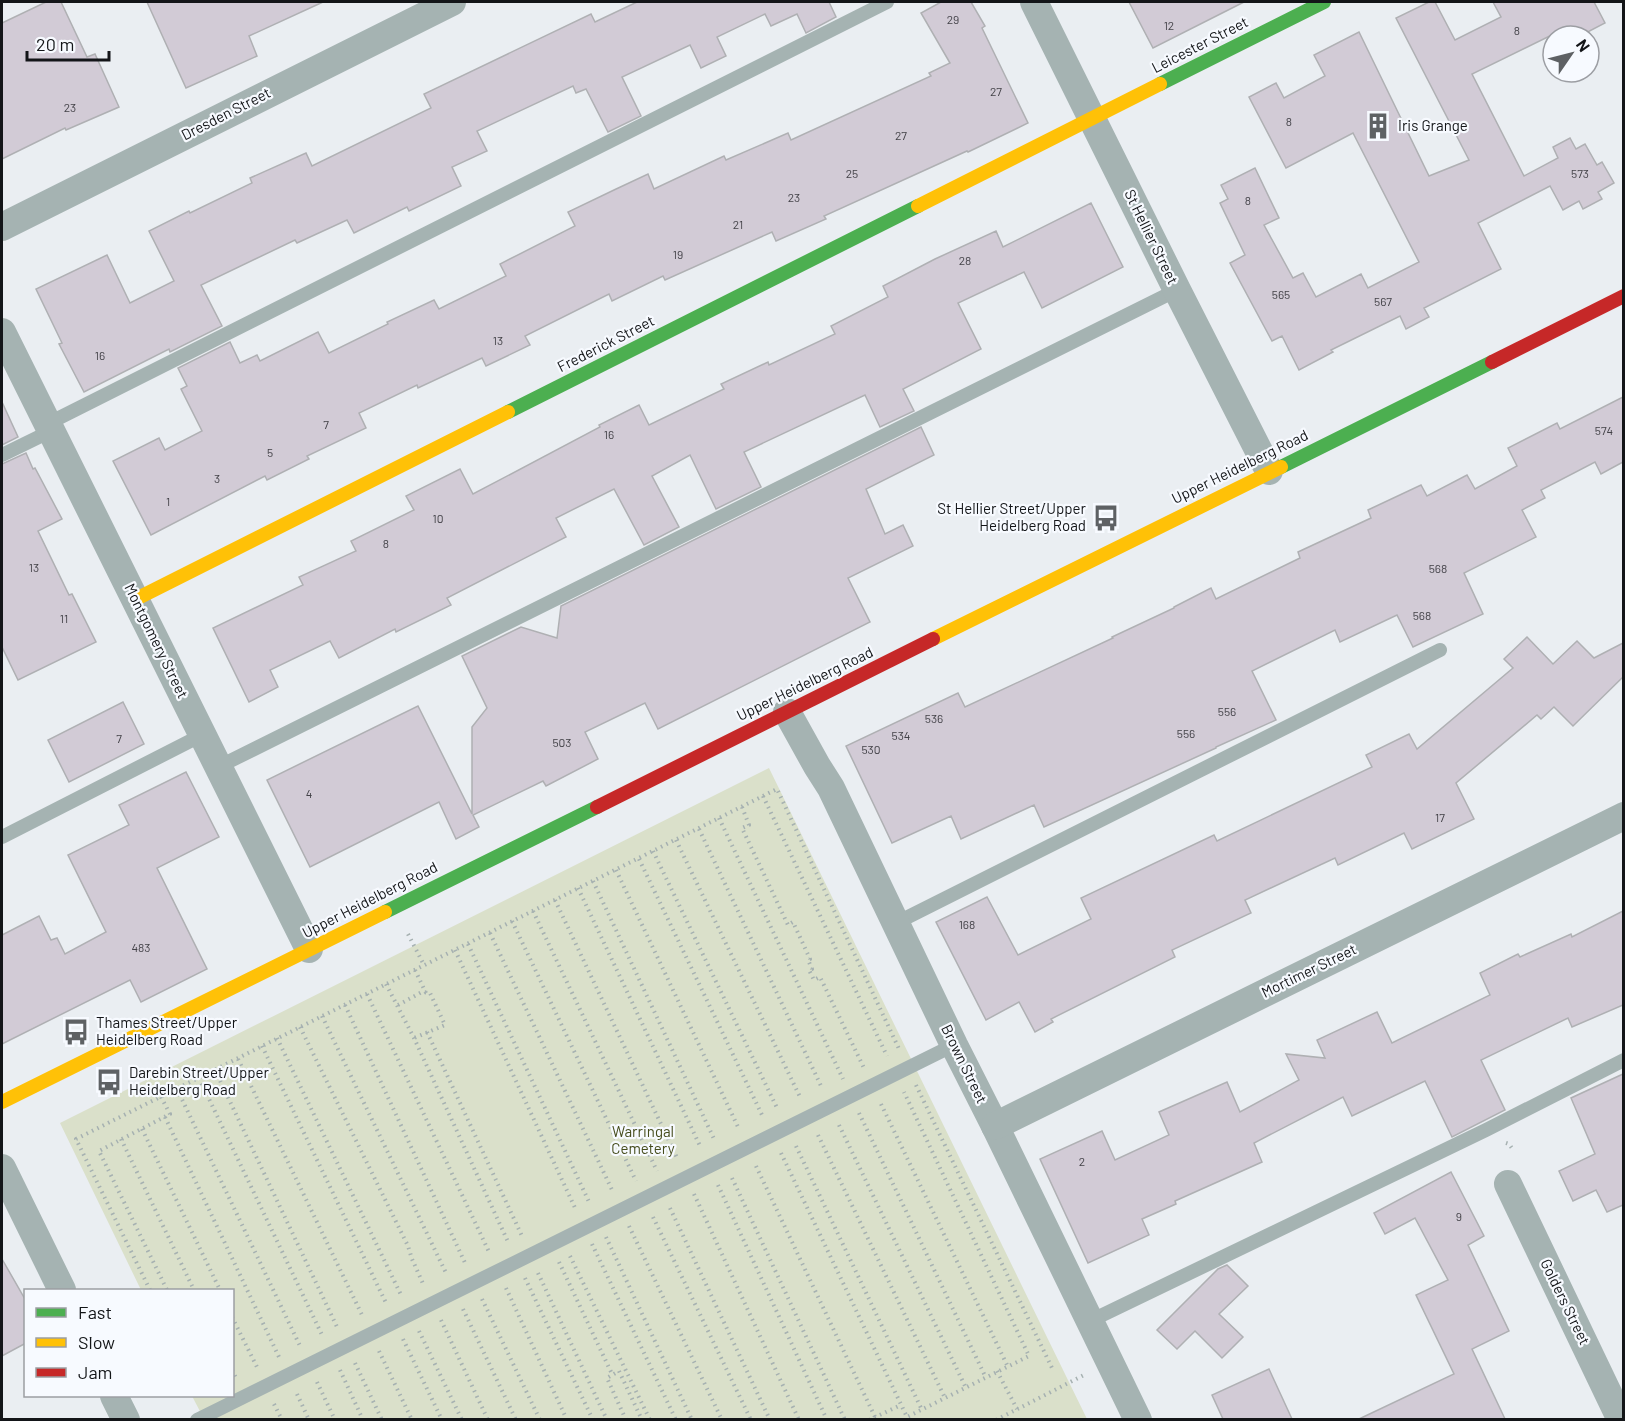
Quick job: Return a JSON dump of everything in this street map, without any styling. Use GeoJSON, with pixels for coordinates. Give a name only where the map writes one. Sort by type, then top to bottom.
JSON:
{"type":"FeatureCollection","features":[{"type":"Feature","properties":{"kind":"main road","name":"Leicester Street"},"geometry":{"type":"LineString","coordinates":[[1092,118],[1324,2]]}},
{"type":"Feature","properties":{"kind":"main road","name":"Frederick Street"},"geometry":{"type":"LineString","coordinates":[[136,599],[1092,118]]}},
{"type":"Feature","properties":{"kind":"main road","name":"Upper Heidelberg Road"},"geometry":{"type":"LineString","coordinates":[[2,1102],[1623,296]]}},
{"type":"Feature","properties":{"kind":"street","name":"St Hellier Street"},"geometry":{"type":"LineString","coordinates":[[1034,2],[1269,471]]}},
{"type":"Feature","properties":{"kind":"street","name":"Dresden Street"},"geometry":{"type":"LineString","coordinates":[[2,227],[442,4]]}},
{"type":"Feature","properties":{"kind":"street","name":"Montgomery Street"},"geometry":{"type":"LineString","coordinates":[[2,332],[309,949]]}},
{"type":"Feature","properties":{"kind":"street","name":"Brown Street"},"geometry":{"type":"LineString","coordinates":[[787,712],[831,788],[954,1045],[1138,1419]]}},
{"type":"Feature","properties":{"kind":"street","name":"Mortimer Street"},"geometry":{"type":"LineString","coordinates":[[995,1126],[1623,816]]}},
{"type":"Feature","properties":{"kind":"street"},"geometry":{"type":"LineString","coordinates":[[2,1168],[62,1289]]}},
{"type":"Feature","properties":{"kind":"street","name":"Golders Street"},"geometry":{"type":"LineString","coordinates":[[1508,1184],[1621,1419]]}},
{"type":"Feature","properties":{"kind":"street"},"geometry":{"type":"LineString","coordinates":[[115,1397],[126,1419]]}},
{"type":"Feature","properties":{"kind":"lane"},"geometry":{"type":"LineString","coordinates":[[2,455],[49,428],[887,2]]}},
{"type":"Feature","properties":{"kind":"lane"},"geometry":{"type":"LineString","coordinates":[[218,767],[1177,290]]}},
{"type":"Feature","properties":{"kind":"lane"},"geometry":{"type":"LineString","coordinates":[[896,923],[1440,650]]}},
{"type":"Feature","properties":{"kind":"lane"},"geometry":{"type":"LineString","coordinates":[[2,837],[202,735]]}},
{"type":"Feature","properties":{"kind":"lane"},"geometry":{"type":"LineString","coordinates":[[197,1419],[954,1045]]}},
{"type":"Feature","properties":{"kind":"lane"},"geometry":{"type":"LineString","coordinates":[[1090,1321],[1486,1130],[1623,1060]]}},
{"type":"Feature","properties":{"kind":"path"},"geometry":{"type":"LineString","coordinates":[[150,1289],[76,1139],[777,789],[1029,1356],[913,1417],[907,1417],[639,858]]}},
{"type":"Feature","properties":{"kind":"path"},"geometry":{"type":"LineString","coordinates":[[764,796],[1052,1368]]}},
{"type":"Feature","properties":{"kind":"path"},"geometry":{"type":"LineString","coordinates":[[742,807],[749,825],[742,828],[788,925],[793,922],[810,959],[808,960],[812,969],[809,970],[814,980],[820,977],[1008,1367]]}},
{"type":"Feature","properties":{"kind":"path"},"geometry":{"type":"LineString","coordinates":[[533,911],[665,1188],[665,1199],[770,1419]]}},
{"type":"Feature","properties":{"kind":"path"},"geometry":{"type":"LineString","coordinates":[[512,921],[751,1419]]}},
{"type":"Feature","properties":{"kind":"path"},"geometry":{"type":"LineString","coordinates":[[490,933],[722,1419]]}},
{"type":"Feature","properties":{"kind":"path"},"geometry":{"type":"LineString","coordinates":[[468,944],[692,1419]]}},
{"type":"Feature","properties":{"kind":"path"},"geometry":{"type":"LineString","coordinates":[[455,950],[584,1228],[676,1419]]}},
{"type":"Feature","properties":{"kind":"path"},"geometry":{"type":"LineString","coordinates":[[415,970],[426,993]]}},
{"type":"Feature","properties":{"kind":"path"},"geometry":{"type":"LineString","coordinates":[[386,984],[414,1038],[593,1419]]}},
{"type":"Feature","properties":{"kind":"path"},"geometry":{"type":"LineString","coordinates":[[398,1005],[422,992],[430,993],[445,1025],[414,1038]]}},
{"type":"Feature","properties":{"kind":"path"},"geometry":{"type":"LineString","coordinates":[[367,994],[567,1419]]}},
{"type":"Feature","properties":{"kind":"path"},"geometry":{"type":"LineString","coordinates":[[345,1005],[540,1419]]}},
{"type":"Feature","properties":{"kind":"path"},"geometry":{"type":"LineString","coordinates":[[322,1016],[516,1419]]}},
{"type":"Feature","properties":{"kind":"path"},"geometry":{"type":"LineString","coordinates":[[300,1027],[408,1246],[412,1259],[488,1419]]}},
{"type":"Feature","properties":{"kind":"path"},"geometry":{"type":"LineString","coordinates":[[427,1032],[607,1419]]}},
{"type":"Feature","properties":{"kind":"path"},"geometry":{"type":"LineString","coordinates":[[278,1038],[462,1419]]}},
{"type":"Feature","properties":{"kind":"path"},"geometry":{"type":"LineString","coordinates":[[262,1046],[442,1419]]}},
{"type":"Feature","properties":{"kind":"path"},"geometry":{"type":"LineString","coordinates":[[238,1059],[412,1419]]}},
{"type":"Feature","properties":{"kind":"path"},"geometry":{"type":"LineString","coordinates":[[215,1070],[382,1419]]}},
{"type":"Feature","properties":{"kind":"path"},"geometry":{"type":"LineString","coordinates":[[199,1078],[363,1419]]}},
{"type":"Feature","properties":{"kind":"path"},"geometry":{"type":"LineString","coordinates":[[177,1089],[335,1419]]}},
{"type":"Feature","properties":{"kind":"path"},"geometry":{"type":"LineString","coordinates":[[161,1097],[170,1114],[99,1151],[167,1289]]}},
{"type":"Feature","properties":{"kind":"path"},"geometry":{"type":"LineString","coordinates":[[165,1117],[309,1419]]}},
{"type":"Feature","properties":{"kind":"path"},"geometry":{"type":"LineString","coordinates":[[142,1129],[220,1289]]}},
{"type":"Feature","properties":{"kind":"path"},"geometry":{"type":"LineString","coordinates":[[121,1139],[194,1289]]}},
{"type":"Feature","properties":{"kind":"path"},"geometry":{"type":"LineString","coordinates":[[556,1242],[612,1374]]}},
{"type":"Feature","properties":{"kind":"path"},"geometry":{"type":"LineString","coordinates":[[556,1242],[650,1419]]}},
{"type":"Feature","properties":{"kind":"path"},"geometry":{"type":"LineString","coordinates":[[626,1419],[607,1378],[619,1371],[642,1419]]}},
{"type":"Feature","properties":{"kind":"path"},"geometry":{"type":"LineString","coordinates":[[998,1371],[1017,1409]]}},
{"type":"Feature","properties":{"kind":"path"},"geometry":{"type":"LineString","coordinates":[[996,1419],[1090,1372]]}},
{"type":"Feature","properties":{"kind":"path"},"geometry":{"type":"LineString","coordinates":[[869,1419],[901,1405]]}},
{"type":"Feature","properties":{"kind":"green space","name":"Warringal Cemetery"},"geometry":{"type":"Polygon","coordinates":[[[769,768],[1087,1419],[204,1419],[193,1397],[234,1397],[234,1289],[141,1289],[60,1123],[769,768]]]}},
{"type":"Feature","properties":{"kind":"building"},"geometry":{"type":"Polygon","coordinates":[[[46,2],[61,2],[87,57],[95,54],[119,107],[66,130],[65,128],[2,159],[2,23],[46,2]]]}},
{"type":"Feature","properties":{"kind":"building"},"geometry":{"type":"Polygon","coordinates":[[[147,2],[323,2],[249,36],[257,56],[186,88],[147,2]]]}},
{"type":"Feature","properties":{"kind":"building"},"geometry":{"type":"Polygon","coordinates":[[[637,2],[829,2],[836,17],[806,33],[797,14],[771,26],[765,14],[717,37],[726,56],[701,68],[690,45],[622,77],[641,116],[608,132],[586,89],[576,93],[573,86],[477,131],[487,151],[452,167],[461,186],[409,211],[407,207],[354,233],[347,220],[297,243],[295,240],[201,285],[222,326],[170,352],[169,349],[84,392],[59,344],[62,343],[36,289],[107,255],[130,303],[174,281],[149,231],[252,183],[250,178],[306,153],[312,166],[431,108],[424,94],[591,14],[595,22],[637,2]]]}},
{"type":"Feature","properties":{"kind":"building"},"geometry":{"type":"Polygon","coordinates":[[[941,2],[971,2],[985,26],[982,28],[1028,123],[824,216],[826,219],[776,241],[772,232],[665,280],[663,276],[612,301],[609,294],[525,336],[530,345],[486,366],[482,358],[418,388],[417,385],[359,413],[366,428],[307,456],[309,459],[267,480],[265,476],[151,535],[113,461],[159,438],[165,450],[202,431],[181,389],[187,386],[178,368],[230,342],[240,363],[257,355],[260,361],[318,332],[329,353],[434,300],[439,309],[506,276],[500,264],[575,226],[568,212],[648,174],[654,189],[724,156],[726,160],[788,133],[791,140],[931,76],[929,73],[950,63],[921,13],[941,2]]]}},
{"type":"Feature","properties":{"kind":"building"},"geometry":{"type":"Polygon","coordinates":[[[1129,2],[1244,2],[1153,48],[1129,2]]]}},
{"type":"Feature","properties":{"kind":"building"},"geometry":{"type":"Polygon","coordinates":[[[1429,2],[1435,2],[1455,40],[1501,17],[1493,2],[1594,2],[1605,23],[1601,25],[1541,24],[1541,40],[1472,74],[1524,176],[1558,158],[1553,147],[1570,138],[1576,149],[1585,144],[1597,165],[1602,162],[1614,183],[1598,192],[1602,199],[1583,209],[1579,201],[1563,210],[1550,186],[1478,223],[1501,269],[1424,308],[1429,317],[1406,329],[1400,316],[1331,350],[1333,352],[1299,370],[1282,336],[1272,341],[1230,263],[1245,255],[1220,203],[1228,199],[1221,185],[1255,168],[1279,218],[1264,225],[1293,278],[1303,273],[1316,297],[1361,274],[1368,288],[1419,262],[1353,133],[1286,168],[1249,97],[1276,83],[1284,98],[1325,76],[1314,55],[1359,32],[1429,176],[1469,160],[1396,18],[1429,2]]]}},
{"type":"Feature","properties":{"kind":"building"},"geometry":{"type":"Polygon","coordinates":[[[1091,203],[1123,267],[1042,308],[1024,272],[958,303],[981,349],[903,389],[914,411],[880,427],[865,395],[744,452],[761,487],[716,509],[690,455],[652,476],[679,527],[644,545],[614,489],[556,518],[566,537],[447,598],[451,605],[396,632],[395,629],[339,658],[330,641],[270,670],[278,687],[249,702],[213,628],[303,585],[299,577],[356,551],[351,541],[414,510],[406,496],[460,469],[473,494],[639,405],[649,425],[724,389],[721,384],[768,362],[769,365],[835,334],[831,326],[888,297],[883,286],[935,259],[996,231],[1003,247],[1091,203]]]}},
{"type":"Feature","properties":{"kind":"building"},"geometry":{"type":"Polygon","coordinates":[[[1623,397],[1623,462],[1601,474],[1595,462],[1541,490],[1545,498],[1522,510],[1536,537],[1464,573],[1483,614],[1413,647],[1397,615],[1340,642],[1335,630],[1252,671],[1276,720],[1044,827],[1034,805],[961,839],[951,816],[892,843],[846,746],[958,693],[965,707],[1113,638],[1211,588],[1216,599],[1300,558],[1298,552],[1371,518],[1368,510],[1421,485],[1427,496],[1467,475],[1475,489],[1517,466],[1508,448],[1557,423],[1560,429],[1623,397]]]}},
{"type":"Feature","properties":{"kind":"building"},"geometry":{"type":"Polygon","coordinates":[[[2,402],[18,437],[2,445],[2,402]]]}},
{"type":"Feature","properties":{"kind":"building"},"geometry":{"type":"Polygon","coordinates":[[[921,427],[934,455],[866,489],[885,534],[903,525],[913,546],[848,578],[870,622],[658,729],[645,703],[585,732],[598,759],[546,786],[543,781],[473,815],[479,827],[456,839],[439,802],[310,867],[267,780],[418,706],[472,814],[472,727],[487,708],[462,656],[521,627],[557,638],[561,606],[921,427]]]}},
{"type":"Feature","properties":{"kind":"building"},"geometry":{"type":"Polygon","coordinates":[[[26,453],[62,519],[38,531],[69,595],[72,594],[96,642],[18,680],[2,647],[2,464],[26,453]]]}},
{"type":"Feature","properties":{"kind":"building"},"geometry":{"type":"Polygon","coordinates":[[[1527,637],[1553,664],[1577,641],[1594,658],[1623,643],[1623,677],[1573,726],[1554,707],[1541,719],[1537,715],[1456,783],[1474,819],[1412,849],[1404,833],[1338,865],[1335,858],[1245,900],[1251,913],[1172,950],[1175,957],[1051,1019],[1053,1022],[1035,1032],[1019,1002],[986,1020],[936,922],[987,897],[1018,955],[1091,919],[1081,898],[1214,835],[1217,841],[1372,767],[1366,755],[1409,734],[1417,749],[1513,668],[1504,659],[1527,637]]]}},
{"type":"Feature","properties":{"kind":"building"},"geometry":{"type":"Polygon","coordinates":[[[123,702],[144,744],[69,782],[48,740],[123,702]]]}},
{"type":"Feature","properties":{"kind":"building"},"geometry":{"type":"Polygon","coordinates":[[[186,772],[219,837],[157,868],[207,969],[141,1002],[130,980],[2,1044],[2,935],[39,916],[51,940],[57,938],[65,954],[106,932],[68,855],[129,825],[119,805],[186,772]]]}},
{"type":"Feature","properties":{"kind":"building"},"geometry":{"type":"Polygon","coordinates":[[[1623,911],[1623,1005],[1572,1027],[1568,1018],[1481,1060],[1505,1110],[1452,1137],[1425,1081],[1352,1116],[1343,1097],[1254,1143],[1262,1162],[1175,1201],[1176,1204],[1142,1219],[1149,1235],[1088,1263],[1040,1159],[1102,1131],[1115,1160],[1169,1135],[1159,1112],[1227,1082],[1240,1112],[1299,1080],[1286,1054],[1325,1058],[1317,1040],[1377,1012],[1392,1043],[1490,995],[1480,973],[1518,954],[1520,957],[1571,934],[1572,937],[1623,911]]]}},
{"type":"Feature","properties":{"kind":"building"},"geometry":{"type":"Polygon","coordinates":[[[1623,1074],[1623,1205],[1607,1212],[1596,1190],[1573,1201],[1559,1171],[1595,1154],[1571,1098],[1623,1074]]]}},
{"type":"Feature","properties":{"kind":"building"},"geometry":{"type":"Polygon","coordinates":[[[1451,1172],[1484,1236],[1468,1245],[1509,1331],[1472,1349],[1505,1419],[1359,1419],[1454,1374],[1416,1295],[1448,1280],[1415,1218],[1385,1234],[1374,1213],[1451,1172]]]}},
{"type":"Feature","properties":{"kind":"building"},"geometry":{"type":"Polygon","coordinates":[[[2,1259],[24,1298],[24,1344],[2,1356],[2,1259]]]}},
{"type":"Feature","properties":{"kind":"building"},"geometry":{"type":"Polygon","coordinates":[[[1227,1265],[1248,1286],[1219,1314],[1243,1337],[1222,1358],[1195,1331],[1177,1349],[1157,1330],[1218,1269],[1227,1265]]]}},
{"type":"Feature","properties":{"kind":"building"},"geometry":{"type":"Polygon","coordinates":[[[1269,1369],[1292,1419],[1223,1419],[1212,1395],[1269,1369]]]}},
{"type":"Feature","properties":{"kind":"traffic: fast"},"geometry":{"type":"LineString","coordinates":[[1160,84],[1324,2]]}},
{"type":"Feature","properties":{"kind":"traffic: fast"},"geometry":{"type":"LineString","coordinates":[[508,412],[918,206]]}},
{"type":"Feature","properties":{"kind":"traffic: fast"},"geometry":{"type":"LineString","coordinates":[[1281,467],[1492,362]]}},
{"type":"Feature","properties":{"kind":"traffic: fast"},"geometry":{"type":"LineString","coordinates":[[385,912],[597,807]]}},
{"type":"Feature","properties":{"kind":"traffic: slow"},"geometry":{"type":"LineString","coordinates":[[918,206],[1160,84]]}},
{"type":"Feature","properties":{"kind":"traffic: slow"},"geometry":{"type":"LineString","coordinates":[[136,599],[508,412]]}},
{"type":"Feature","properties":{"kind":"traffic: slow"},"geometry":{"type":"LineString","coordinates":[[933,639],[1281,467]]}},
{"type":"Feature","properties":{"kind":"traffic: slow"},"geometry":{"type":"LineString","coordinates":[[2,1102],[385,912]]}},
{"type":"Feature","properties":{"kind":"traffic: jam"},"geometry":{"type":"LineString","coordinates":[[1492,362],[1624,296]]}},
{"type":"Feature","properties":{"kind":"traffic: jam"},"geometry":{"type":"LineString","coordinates":[[597,807],[933,639]]}},
{"type":"Feature","properties":{"kind":"place","name":"Iris Grange"},"geometry":{"type":"Point","coordinates":[1378,126]}},
{"type":"Feature","properties":{"kind":"place","name":"St Hellier Street/Upper Heidelberg Road"},"geometry":{"type":"Point","coordinates":[1106,518]}},
{"type":"Feature","properties":{"kind":"place","name":"Thames Street/Upper Heidelberg Road"},"geometry":{"type":"Point","coordinates":[76,1032]}},
{"type":"Feature","properties":{"kind":"place","name":"Darebin Street/Upper Heidelberg Road"},"geometry":{"type":"Point","coordinates":[109,1082]}}]}
